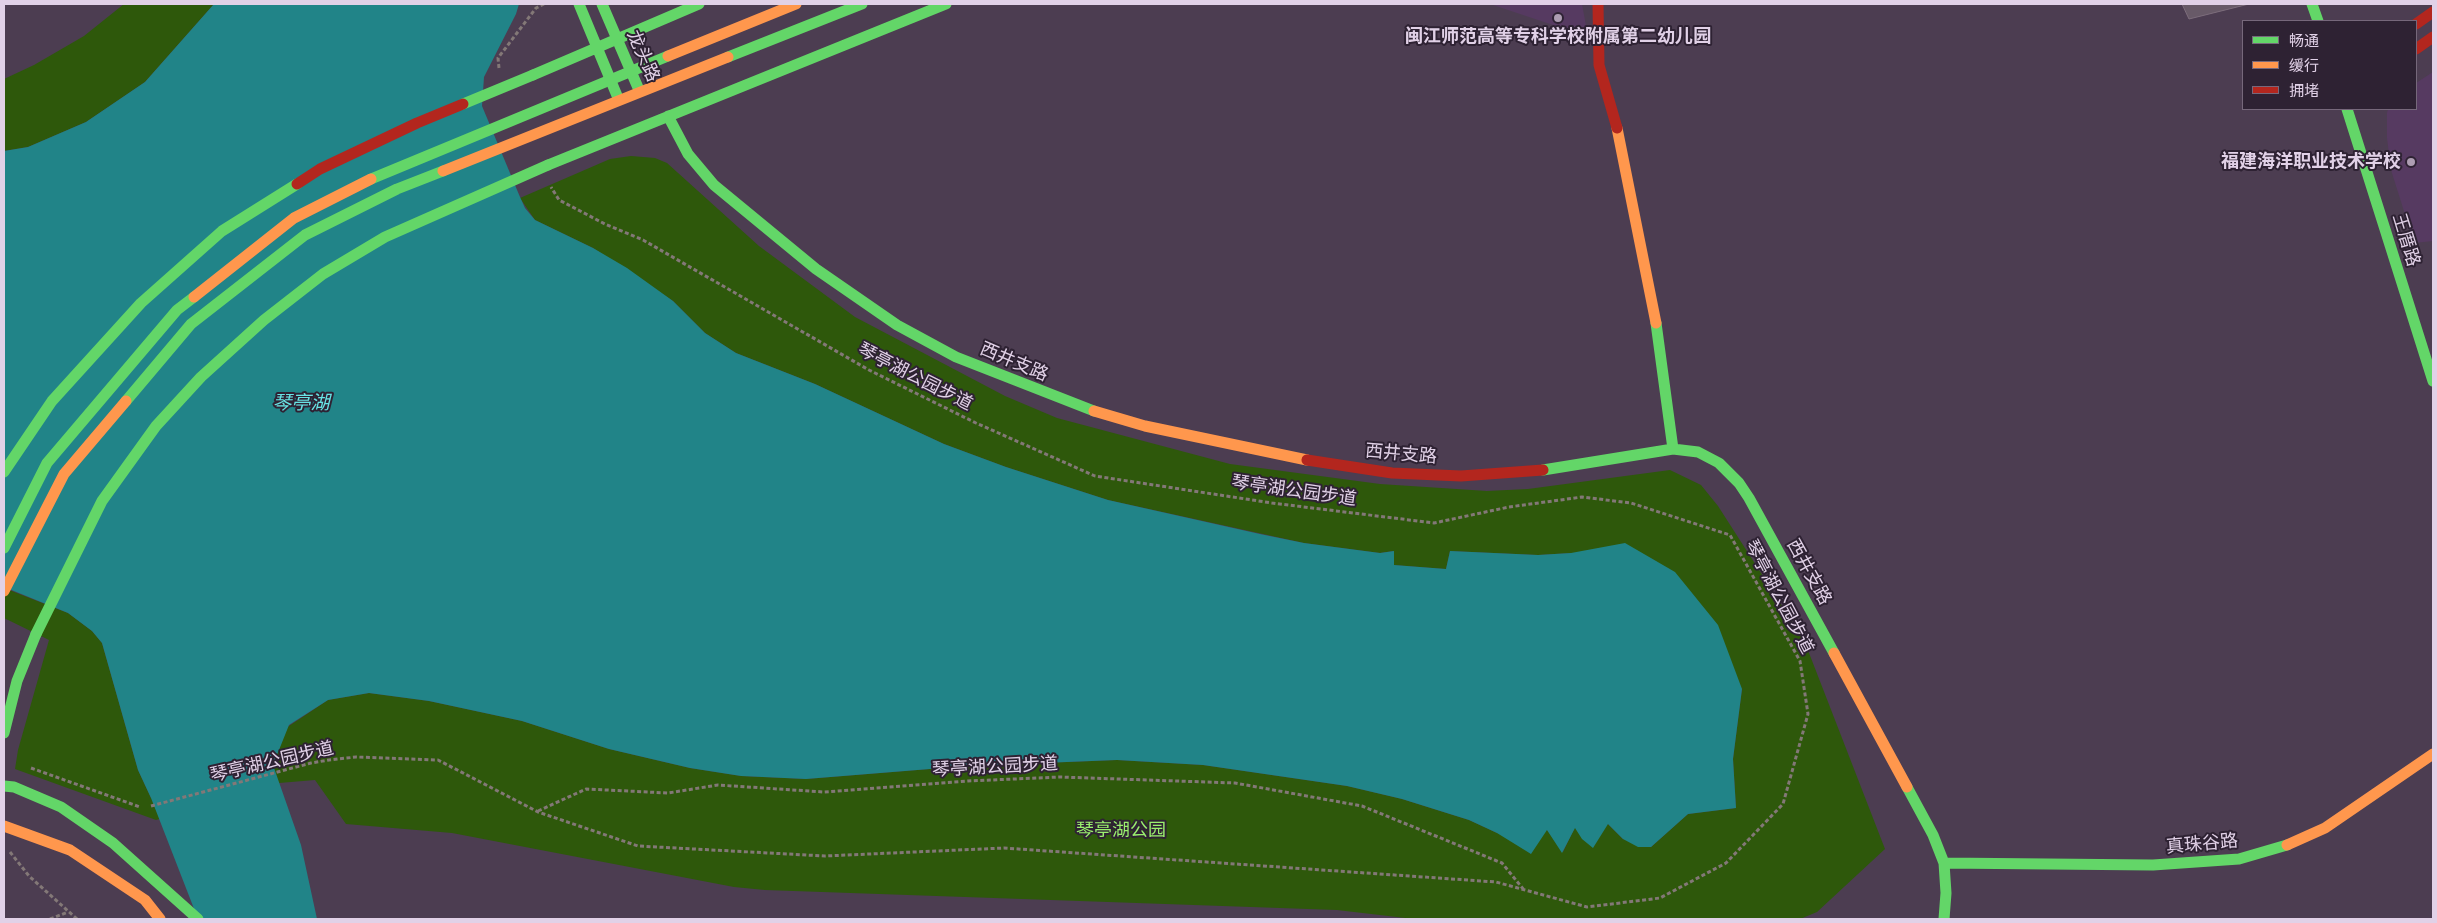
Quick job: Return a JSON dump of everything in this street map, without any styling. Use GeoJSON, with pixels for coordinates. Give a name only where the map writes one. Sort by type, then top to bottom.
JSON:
{"type":"FeatureCollection","features":[{"type":"Feature","properties":{"kind":"main road"},"geometry":{"type":"LineString","coordinates":[[579,4],[628,121]]}},
{"type":"Feature","properties":{"kind":"main road","name":"龙头路"},"geometry":{"type":"LineString","coordinates":[[602,4],[649,113]]}},
{"type":"Feature","properties":{"kind":"main road"},"geometry":{"type":"LineString","coordinates":[[4,472],[52,401],[141,303],[222,231],[320,169],[417,123],[598,49],[699,4]]}},
{"type":"Feature","properties":{"kind":"main road"},"geometry":{"type":"LineString","coordinates":[[774,4],[778,24],[800,39]]}},
{"type":"Feature","properties":{"kind":"main road"},"geometry":{"type":"LineString","coordinates":[[4,548],[47,463],[177,310],[294,218],[388,170],[796,4]]}},
{"type":"Feature","properties":{"kind":"main road"},"geometry":{"type":"LineString","coordinates":[[4,592],[64,474],[191,324],[305,235],[397,189],[862,4]]}},
{"type":"Feature","properties":{"kind":"main road"},"geometry":{"type":"LineString","coordinates":[[4,733],[17,681],[36,634],[102,501],[156,426],[215,364],[264,320],[323,274],[385,237],[548,165],[628,121],[649,113],[668,116],[946,4]]}},
{"type":"Feature","properties":{"kind":"main road"},"geometry":{"type":"LineString","coordinates":[[1598,4],[1599,65],[1615,120],[1656,324],[1672,449]]}},
{"type":"Feature","properties":{"kind":"main road"},"geometry":{"type":"LineString","coordinates":[[2312,4],[2318,20]]}},
{"type":"Feature","properties":{"kind":"main road"},"geometry":{"type":"LineString","coordinates":[[2417,23],[2433,12]]}},
{"type":"Feature","properties":{"kind":"main road"},"geometry":{"type":"LineString","coordinates":[[2417,48],[2433,38]]}},
{"type":"Feature","properties":{"kind":"main road"},"geometry":{"type":"LineString","coordinates":[[816,45],[843,47]]}},
{"type":"Feature","properties":{"kind":"main road","name":"王厝路"},"geometry":{"type":"LineString","coordinates":[[2347,110],[2414,326],[2433,380]]}},
{"type":"Feature","properties":{"kind":"main road","name":"西井支路"},"geometry":{"type":"LineString","coordinates":[[668,116],[688,154],[714,185],[816,269],[897,325],[956,357],[1081,407],[1145,426],[1220,443],[1358,468],[1424,476],[1470,476],[1534,472],[1672,449],[1698,452],[1719,463],[1739,483],[1925,820],[1944,863],[1946,893],[1944,919]]}},
{"type":"Feature","properties":{"kind":"main road","name":"真珠谷路"},"geometry":{"type":"LineString","coordinates":[[1944,863],[2153,865],[2239,860],[2293,843],[2325,828],[2433,754]]}},
{"type":"Feature","properties":{"kind":"main road"},"geometry":{"type":"LineString","coordinates":[[4,786],[14,788],[61,807],[113,843],[198,919]]}},
{"type":"Feature","properties":{"kind":"main road"},"geometry":{"type":"LineString","coordinates":[[4,826],[70,850],[145,900],[160,919]]}},
{"type":"Feature","properties":{"kind":"path"},"geometry":{"type":"LineString","coordinates":[[499,78],[498,58],[536,8],[544,4]]}},
{"type":"Feature","properties":{"kind":"path","name":"琴亭湖公园步道"},"geometry":{"type":"LineString","coordinates":[[151,806],[310,763],[356,757],[438,760],[538,812],[638,846],[825,856],[1004,848],[1496,882],[1587,907],[1660,898],[1726,863],[1783,804],[1808,714],[1800,661],[1730,535],[1631,504],[1582,497],[1509,507],[1434,523],[1272,504],[1095,476],[976,423],[869,370],[644,240],[605,224],[559,200],[549,185]]}},
{"type":"Feature","properties":{"kind":"path"},"geometry":{"type":"LineString","coordinates":[[28,768],[140,807]]}},
{"type":"Feature","properties":{"kind":"path","name":"琴亭湖公园步道"},"geometry":{"type":"LineString","coordinates":[[538,812],[586,789],[668,792],[718,785],[824,792],[968,781],[1060,777],[1235,783],[1362,806],[1502,863],[1524,890]]}},
{"type":"Feature","properties":{"kind":"path"},"geometry":{"type":"LineString","coordinates":[[4,846],[29,876],[78,919]]}},
{"type":"Feature","properties":{"kind":"path"},"geometry":{"type":"LineString","coordinates":[[50,919],[68,912]]}},
{"type":"Feature","properties":{"kind":"shaded area","name":"闽江师范高等专科学校附属第二幼儿园"},"geometry":{"type":"Polygon","coordinates":[[[1490,4],[1582,4],[1587,31],[1577,33],[1490,4]]]}},
{"type":"Feature","properties":{"kind":"shaded area","name":"福建海洋职业技术学校"},"geometry":{"type":"Polygon","coordinates":[[[2433,72],[2433,241],[2414,243],[2391,170],[2387,138],[2387,113],[2388,110],[2417,110],[2417,82],[2433,72]]]}},
{"type":"Feature","properties":{"kind":"green space"},"geometry":{"type":"Polygon","coordinates":[[[124,4],[214,4],[145,82],[86,122],[28,147],[4,151],[4,79],[34,65],[84,36],[124,4]]]}},
{"type":"Feature","properties":{"kind":"green space","name":"琴亭湖公园"},"geometry":{"type":"Polygon","coordinates":[[[631,156],[655,158],[667,163],[759,246],[855,317],[1005,396],[1057,418],[1230,464],[1380,484],[1487,491],[1528,489],[1670,470],[1701,485],[1718,506],[1804,640],[1885,849],[1817,912],[1800,919],[1414,919],[1337,910],[765,890],[734,887],[452,833],[346,824],[315,780],[279,783],[156,820],[15,769],[18,750],[49,640],[4,618],[4,588],[68,613],[92,631],[102,643],[138,770],[151,798],[289,726],[328,700],[369,693],[429,701],[522,721],[609,749],[690,768],[741,776],[806,779],[967,766],[1117,760],[1203,765],[1347,786],[1402,799],[1469,820],[1497,833],[1547,830],[1563,852],[1575,827],[1608,824],[1623,839],[1651,847],[1688,814],[1736,808],[1733,759],[1742,689],[1571,553],[1538,555],[1450,551],[1446,569],[1393,565],[1393,551],[1380,553],[1304,543],[1108,500],[1006,467],[944,444],[815,384],[736,353],[705,333],[673,301],[593,248],[535,220],[520,198],[610,159],[631,156]]]}},
{"type":"Feature","properties":{"kind":"water","name":"琴亭湖"},"geometry":{"type":"Polygon","coordinates":[[[214,4],[519,4],[516,14],[484,77],[482,106],[525,208],[535,220],[593,248],[627,268],[673,301],[705,333],[736,353],[815,384],[944,444],[1006,467],[1108,500],[1304,543],[1380,553],[1394,551],[1394,565],[1446,569],[1450,551],[1538,555],[1571,553],[1625,543],[1675,572],[1718,625],[1742,689],[1733,759],[1736,808],[1688,814],[1651,847],[1638,847],[1623,839],[1608,824],[1593,848],[1582,839],[1575,828],[1562,853],[1547,830],[1531,854],[1497,833],[1469,820],[1402,799],[1347,786],[1203,765],[1117,760],[967,766],[806,779],[741,776],[690,768],[609,749],[522,721],[429,701],[369,693],[328,700],[289,725],[273,765],[301,845],[317,919],[198,919],[151,798],[138,770],[102,643],[92,631],[68,613],[4,587],[4,151],[28,147],[86,122],[145,82],[214,4]]]}},
{"type":"Feature","properties":{"kind":"building"},"geometry":{"type":"Polygon","coordinates":[[[2182,4],[2249,4],[2189,19],[2182,4]]]}},
{"type":"Feature","properties":{"kind":"traffic: fast"},"geometry":{"type":"LineString","coordinates":[[579,4],[618,98]]}},
{"type":"Feature","properties":{"kind":"traffic: fast"},"geometry":{"type":"LineString","coordinates":[[602,4],[639,90]]}},
{"type":"Feature","properties":{"kind":"traffic: fast"},"geometry":{"type":"LineString","coordinates":[[533,75],[699,4]]}},
{"type":"Feature","properties":{"kind":"traffic: fast"},"geometry":{"type":"LineString","coordinates":[[728,57],[862,4]]}},
{"type":"Feature","properties":{"kind":"traffic: fast"},"geometry":{"type":"LineString","coordinates":[[548,165],[946,4]]}},
{"type":"Feature","properties":{"kind":"traffic: fast"},"geometry":{"type":"LineString","coordinates":[[2312,4],[2318,20]]}},
{"type":"Feature","properties":{"kind":"traffic: fast"},"geometry":{"type":"LineString","coordinates":[[371,179],[668,56]]}},
{"type":"Feature","properties":{"kind":"traffic: fast"},"geometry":{"type":"LineString","coordinates":[[463,104],[533,75]]}},
{"type":"Feature","properties":{"kind":"traffic: fast"},"geometry":{"type":"LineString","coordinates":[[2347,110],[2433,381]]}},
{"type":"Feature","properties":{"kind":"traffic: fast"},"geometry":{"type":"LineString","coordinates":[[668,116],[688,154],[714,185],[816,269],[897,325],[956,357],[1094,411]]}},
{"type":"Feature","properties":{"kind":"traffic: fast"},"geometry":{"type":"LineString","coordinates":[[36,634],[102,501],[156,426],[201,377],[264,320],[323,274],[385,237],[548,165]]}},
{"type":"Feature","properties":{"kind":"traffic: fast"},"geometry":{"type":"LineString","coordinates":[[126,401],[191,324],[305,235],[397,189],[443,171]]}},
{"type":"Feature","properties":{"kind":"traffic: fast"},"geometry":{"type":"LineString","coordinates":[[4,472],[52,401],[141,303],[222,231],[297,184]]}},
{"type":"Feature","properties":{"kind":"traffic: fast"},"geometry":{"type":"LineString","coordinates":[[4,548],[47,463],[177,310],[194,297]]}},
{"type":"Feature","properties":{"kind":"traffic: fast"},"geometry":{"type":"LineString","coordinates":[[1656,323],[1673,449]]}},
{"type":"Feature","properties":{"kind":"traffic: fast"},"geometry":{"type":"LineString","coordinates":[[1543,470],[1673,449],[1698,452],[1719,463],[1739,483],[1749,498],[1834,653]]}},
{"type":"Feature","properties":{"kind":"traffic: fast"},"geometry":{"type":"LineString","coordinates":[[4,733],[17,681],[36,634]]}},
{"type":"Feature","properties":{"kind":"traffic: fast"},"geometry":{"type":"LineString","coordinates":[[4,786],[14,787],[61,807],[113,843],[198,919]]}},
{"type":"Feature","properties":{"kind":"traffic: fast"},"geometry":{"type":"LineString","coordinates":[[1907,787],[1933,835],[1944,863],[1946,893],[1944,919]]}},
{"type":"Feature","properties":{"kind":"traffic: fast"},"geometry":{"type":"LineString","coordinates":[[1944,863],[2153,865],[2239,859],[2287,845]]}},
{"type":"Feature","properties":{"kind":"traffic: slow"},"geometry":{"type":"LineString","coordinates":[[668,56],[796,4]]}},
{"type":"Feature","properties":{"kind":"traffic: slow"},"geometry":{"type":"LineString","coordinates":[[443,171],[728,57]]}},
{"type":"Feature","properties":{"kind":"traffic: slow"},"geometry":{"type":"LineString","coordinates":[[1617,128],[1656,323]]}},
{"type":"Feature","properties":{"kind":"traffic: slow"},"geometry":{"type":"LineString","coordinates":[[194,297],[294,218],[371,179]]}},
{"type":"Feature","properties":{"kind":"traffic: slow"},"geometry":{"type":"LineString","coordinates":[[4,591],[64,474],[126,401]]}},
{"type":"Feature","properties":{"kind":"traffic: slow"},"geometry":{"type":"LineString","coordinates":[[1094,411],[1145,426],[1307,460]]}},
{"type":"Feature","properties":{"kind":"traffic: slow"},"geometry":{"type":"LineString","coordinates":[[1834,653],[1907,787]]}},
{"type":"Feature","properties":{"kind":"traffic: slow"},"geometry":{"type":"LineString","coordinates":[[2287,845],[2325,828],[2433,754]]}},
{"type":"Feature","properties":{"kind":"traffic: slow"},"geometry":{"type":"LineString","coordinates":[[4,826],[70,850],[145,900],[160,919]]}},
{"type":"Feature","properties":{"kind":"traffic: jam"},"geometry":{"type":"LineString","coordinates":[[1598,4],[1599,65],[1617,128]]}},
{"type":"Feature","properties":{"kind":"traffic: jam"},"geometry":{"type":"LineString","coordinates":[[2417,23],[2433,12]]}},
{"type":"Feature","properties":{"kind":"traffic: jam"},"geometry":{"type":"LineString","coordinates":[[2417,48],[2433,37]]}},
{"type":"Feature","properties":{"kind":"traffic: jam"},"geometry":{"type":"LineString","coordinates":[[297,184],[320,169],[417,123],[463,104]]}},
{"type":"Feature","properties":{"kind":"traffic: jam"},"geometry":{"type":"LineString","coordinates":[[1307,460],[1392,473],[1461,476],[1543,470]]}},
{"type":"Feature","properties":{"kind":"place","name":"闽江师范高等专科学校附属第二幼儿园"},"geometry":{"type":"Point","coordinates":[1558,18]}},
{"type":"Feature","properties":{"kind":"place","name":"福建海洋职业技术学校"},"geometry":{"type":"Point","coordinates":[2411,162]}}]}
